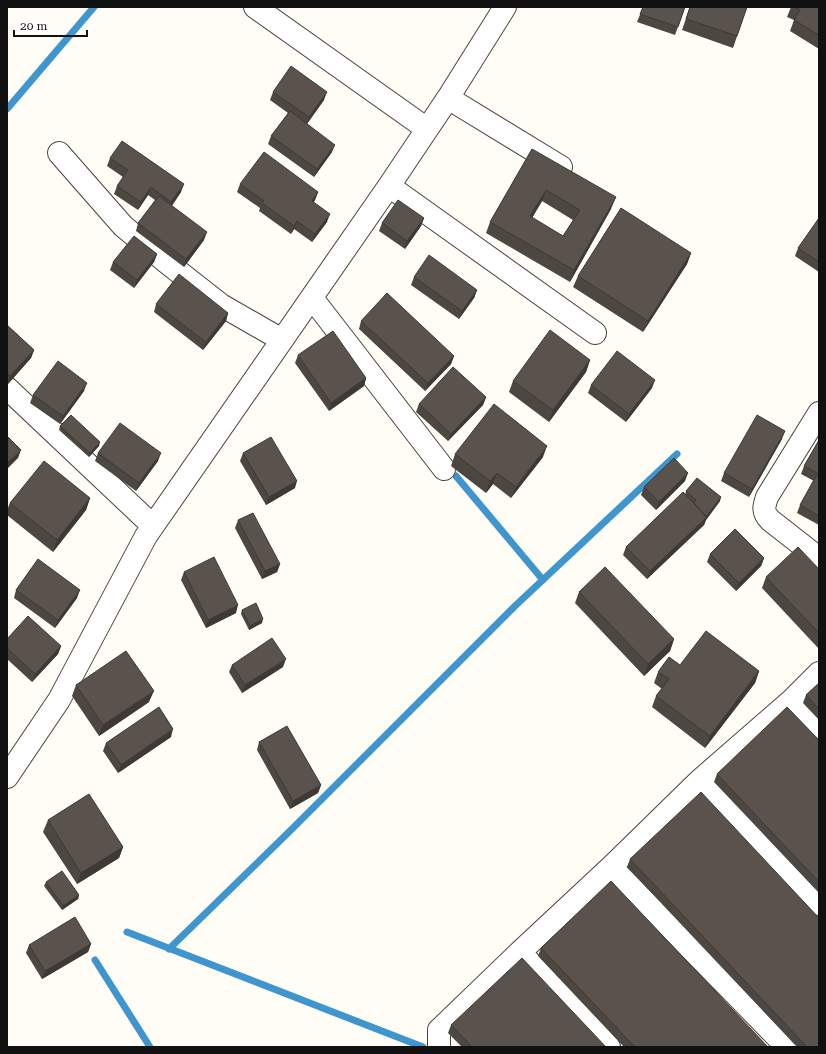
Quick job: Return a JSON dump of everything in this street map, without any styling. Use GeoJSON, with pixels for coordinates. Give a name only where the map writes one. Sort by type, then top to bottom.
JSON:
{"type":"FeatureCollection","features":[{"type":"Feature","properties":{"kind":"street"},"geometry":{"type":"LineString","coordinates":[[255,7],[427,129]]}},
{"type":"Feature","properties":{"kind":"street"},"geometry":{"type":"LineString","coordinates":[[7,777],[59,700],[142,542],[389,186],[448,98],[505,7]]}},
{"type":"Feature","properties":{"kind":"street"},"geometry":{"type":"LineString","coordinates":[[448,98],[580,178]]}},
{"type":"Feature","properties":{"kind":"street"},"geometry":{"type":"LineString","coordinates":[[59,153],[123,226],[221,305],[282,340]]}},
{"type":"Feature","properties":{"kind":"street"},"geometry":{"type":"LineString","coordinates":[[389,186],[595,332]]}},
{"type":"Feature","properties":{"kind":"street"},"geometry":{"type":"LineString","coordinates":[[312,298],[444,469]]}},
{"type":"Feature","properties":{"kind":"street"},"geometry":{"type":"LineString","coordinates":[[7,388],[153,526]]}},
{"type":"Feature","properties":{"kind":"street"},"geometry":{"type":"LineString","coordinates":[[816,556],[770,520],[764,513],[764,508],[767,497],[819,414]]}},
{"type":"Feature","properties":{"kind":"street"},"geometry":{"type":"LineString","coordinates":[[440,1047],[439,1030],[520,952],[612,868],[699,781],[792,700],[819,673]]}},
{"type":"Feature","properties":{"kind":"street"},"geometry":{"type":"LineString","coordinates":[[792,700],[819,729]]}},
{"type":"Feature","properties":{"kind":"street"},"geometry":{"type":"LineString","coordinates":[[699,781],[819,904]]}},
{"type":"Feature","properties":{"kind":"street"},"geometry":{"type":"LineString","coordinates":[[612,868],[787,1047]]}},
{"type":"Feature","properties":{"kind":"street"},"geometry":{"type":"LineString","coordinates":[[520,952],[609,1047]]}},
{"type":"Feature","properties":{"kind":"building"},"geometry":{"type":"Polygon","coordinates":[[[643,7],[685,7],[678,27],[640,14],[643,7]]]}},
{"type":"Feature","properties":{"kind":"building"},"geometry":{"type":"Polygon","coordinates":[[[690,7],[747,7],[737,36],[686,19],[690,7]]]}},
{"type":"Feature","properties":{"kind":"building"},"geometry":{"type":"Polygon","coordinates":[[[795,7],[819,7],[819,35],[794,20],[800,10],[795,7]]]}},
{"type":"Feature","properties":{"kind":"building"},"geometry":{"type":"Polygon","coordinates":[[[291,66],[327,92],[309,117],[273,92],[291,66]]]}},
{"type":"Feature","properties":{"kind":"building"},"geometry":{"type":"Polygon","coordinates":[[[290,111],[335,145],[317,169],[271,136],[290,111]]]}},
{"type":"Feature","properties":{"kind":"building"},"geometry":{"type":"Polygon","coordinates":[[[122,141],[184,184],[171,202],[151,187],[141,202],[117,186],[128,170],[110,158],[122,141]]]}},
{"type":"Feature","properties":{"kind":"building"},"geometry":{"type":"Polygon","coordinates":[[[532,149],[616,197],[574,270],[490,222],[532,149]],[[546,190],[530,216],[563,236],[580,210],[546,190]]]}},
{"type":"Feature","properties":{"kind":"building"},"geometry":{"type":"Polygon","coordinates":[[[264,152],[318,192],[312,201],[330,214],[315,234],[297,221],[294,226],[262,203],[264,201],[240,184],[264,152]]]}},
{"type":"Feature","properties":{"kind":"building"},"geometry":{"type":"Polygon","coordinates":[[[159,196],[207,232],[186,259],[138,223],[159,196]]]}},
{"type":"Feature","properties":{"kind":"building"},"geometry":{"type":"Polygon","coordinates":[[[398,200],[424,218],[407,241],[382,223],[398,200]]]}},
{"type":"Feature","properties":{"kind":"building"},"geometry":{"type":"Polygon","coordinates":[[[621,208],[691,253],[648,321],[578,276],[621,208]]]}},
{"type":"Feature","properties":{"kind":"building"},"geometry":{"type":"Polygon","coordinates":[[[819,218],[819,262],[798,248],[819,218]]]}},
{"type":"Feature","properties":{"kind":"building"},"geometry":{"type":"Polygon","coordinates":[[[134,236],[157,254],[137,280],[113,262],[134,236]]]}},
{"type":"Feature","properties":{"kind":"building"},"geometry":{"type":"Polygon","coordinates":[[[429,255],[477,290],[462,311],[414,277],[429,255]]]}},
{"type":"Feature","properties":{"kind":"building"},"geometry":{"type":"Polygon","coordinates":[[[179,274],[228,313],[206,342],[156,304],[179,274]]]}},
{"type":"Feature","properties":{"kind":"building"},"geometry":{"type":"Polygon","coordinates":[[[387,293],[454,356],[428,383],[361,321],[387,293]]]}},
{"type":"Feature","properties":{"kind":"building"},"geometry":{"type":"Polygon","coordinates":[[[7,325],[34,350],[10,376],[7,373],[7,325]]]}},
{"type":"Feature","properties":{"kind":"building"},"geometry":{"type":"Polygon","coordinates":[[[550,330],[590,360],[553,410],[513,381],[550,330]]]}},
{"type":"Feature","properties":{"kind":"building"},"geometry":{"type":"Polygon","coordinates":[[[333,331],[366,378],[331,403],[298,355],[333,331]]]}},
{"type":"Feature","properties":{"kind":"building"},"geometry":{"type":"Polygon","coordinates":[[[617,351],[655,380],[629,414],[591,385],[617,351]]]}},
{"type":"Feature","properties":{"kind":"building"},"geometry":{"type":"Polygon","coordinates":[[[58,361],[87,383],[63,416],[33,395],[58,361]]]}},
{"type":"Feature","properties":{"kind":"building"},"geometry":{"type":"Polygon","coordinates":[[[453,367],[486,397],[451,434],[419,404],[453,367]]]}},
{"type":"Feature","properties":{"kind":"building"},"geometry":{"type":"Polygon","coordinates":[[[494,404],[547,446],[516,487],[497,473],[490,481],[455,454],[494,404]]]}},
{"type":"Feature","properties":{"kind":"building"},"geometry":{"type":"Polygon","coordinates":[[[71,415],[100,442],[90,453],[60,426],[71,415]]]}},
{"type":"Feature","properties":{"kind":"building"},"geometry":{"type":"Polygon","coordinates":[[[757,415],[785,431],[752,489],[724,473],[757,415]]]}},
{"type":"Feature","properties":{"kind":"building"},"geometry":{"type":"Polygon","coordinates":[[[120,423],[161,453],[139,483],[98,453],[120,423]]]}},
{"type":"Feature","properties":{"kind":"building"},"geometry":{"type":"Polygon","coordinates":[[[7,436],[21,450],[7,463],[7,436]]]}},
{"type":"Feature","properties":{"kind":"building"},"geometry":{"type":"Polygon","coordinates":[[[271,437],[297,481],[269,497],[243,453],[271,437]]]}},
{"type":"Feature","properties":{"kind":"building"},"geometry":{"type":"Polygon","coordinates":[[[819,440],[819,474],[804,466],[819,440]]]}},
{"type":"Feature","properties":{"kind":"building"},"geometry":{"type":"Polygon","coordinates":[[[674,458],[688,473],[659,502],[644,487],[674,458]]]}},
{"type":"Feature","properties":{"kind":"building"},"geometry":{"type":"Polygon","coordinates":[[[44,461],[90,498],[57,540],[10,503],[44,461]]]}},
{"type":"Feature","properties":{"kind":"building"},"geometry":{"type":"Polygon","coordinates":[[[816,476],[819,478],[819,516],[800,505],[816,476]]]}},
{"type":"Feature","properties":{"kind":"building"},"geometry":{"type":"Polygon","coordinates":[[[697,478],[721,497],[706,517],[694,503],[696,500],[686,491],[697,478]]]}},
{"type":"Feature","properties":{"kind":"building"},"geometry":{"type":"Polygon","coordinates":[[[683,492],[707,517],[650,571],[626,547],[683,492]]]}},
{"type":"Feature","properties":{"kind":"building"},"geometry":{"type":"Polygon","coordinates":[[[253,513],[280,564],[265,571],[238,520],[253,513]]]}},
{"type":"Feature","properties":{"kind":"building"},"geometry":{"type":"Polygon","coordinates":[[[735,529],[764,558],[739,583],[710,554],[735,529]]]}},
{"type":"Feature","properties":{"kind":"building"},"geometry":{"type":"Polygon","coordinates":[[[798,547],[819,569],[819,633],[766,577],[798,547]]]}},
{"type":"Feature","properties":{"kind":"building"},"geometry":{"type":"Polygon","coordinates":[[[214,557],[238,605],[208,620],[184,572],[214,557]]]}},
{"type":"Feature","properties":{"kind":"building"},"geometry":{"type":"Polygon","coordinates":[[[38,559],[80,590],[58,620],[16,590],[38,559]]]}},
{"type":"Feature","properties":{"kind":"building"},"geometry":{"type":"Polygon","coordinates":[[[605,567],[674,639],[648,664],[579,592],[605,567]]]}},
{"type":"Feature","properties":{"kind":"building"},"geometry":{"type":"Polygon","coordinates":[[[256,603],[263,619],[250,626],[242,610],[256,603]]]}},
{"type":"Feature","properties":{"kind":"building"},"geometry":{"type":"Polygon","coordinates":[[[28,616],[61,646],[35,674],[7,648],[7,639],[28,616]]]}},
{"type":"Feature","properties":{"kind":"building"},"geometry":{"type":"Polygon","coordinates":[[[706,631],[759,671],[710,736],[656,696],[669,679],[658,672],[669,657],[680,665],[706,631]]]}},
{"type":"Feature","properties":{"kind":"building"},"geometry":{"type":"Polygon","coordinates":[[[272,638],[286,659],[245,685],[232,665],[272,638]]]}},
{"type":"Feature","properties":{"kind":"building"},"geometry":{"type":"Polygon","coordinates":[[[126,651],[154,691],[103,725],[76,685],[126,651]]]}},
{"type":"Feature","properties":{"kind":"building"},"geometry":{"type":"Polygon","coordinates":[[[819,683],[819,709],[806,695],[819,683]]]}},
{"type":"Feature","properties":{"kind":"building"},"geometry":{"type":"Polygon","coordinates":[[[159,707],[173,729],[121,765],[106,743],[159,707]]]}},
{"type":"Feature","properties":{"kind":"building"},"geometry":{"type":"Polygon","coordinates":[[[787,707],[819,740],[819,882],[717,774],[787,707]]]}},
{"type":"Feature","properties":{"kind":"building"},"geometry":{"type":"Polygon","coordinates":[[[287,726],[321,785],[293,801],[259,742],[287,726]]]}},
{"type":"Feature","properties":{"kind":"building"},"geometry":{"type":"Polygon","coordinates":[[[701,792],[819,918],[819,1047],[807,1047],[630,859],[701,792]]]}},
{"type":"Feature","properties":{"kind":"building"},"geometry":{"type":"Polygon","coordinates":[[[89,794],[123,847],[81,873],[48,820],[89,794]]]}},
{"type":"Feature","properties":{"kind":"building"},"geometry":{"type":"Polygon","coordinates":[[[62,871],[79,895],[63,906],[46,882],[62,871]]]}},
{"type":"Feature","properties":{"kind":"building"},"geometry":{"type":"Polygon","coordinates":[[[611,881],[768,1047],[635,1047],[541,948],[611,881]]]}},
{"type":"Feature","properties":{"kind":"building"},"geometry":{"type":"Polygon","coordinates":[[[75,917],[91,944],[45,971],[29,945],[75,917]]]}},
{"type":"Feature","properties":{"kind":"building"},"geometry":{"type":"Polygon","coordinates":[[[522,958],[606,1047],[472,1047],[451,1025],[522,958]]]}},
{"type":"Feature","properties":{"kind":"waterway"},"geometry":{"type":"LineString","coordinates":[[7,109],[94,7]]}},
{"type":"Feature","properties":{"kind":"waterway"},"geometry":{"type":"LineString","coordinates":[[169,949],[295,826],[515,606],[677,454]]}},
{"type":"Feature","properties":{"kind":"waterway"},"geometry":{"type":"LineString","coordinates":[[456,476],[543,580]]}},
{"type":"Feature","properties":{"kind":"waterway"},"geometry":{"type":"LineString","coordinates":[[127,932],[423,1047]]}},
{"type":"Feature","properties":{"kind":"waterway"},"geometry":{"type":"LineString","coordinates":[[95,960],[150,1047]]}}]}
